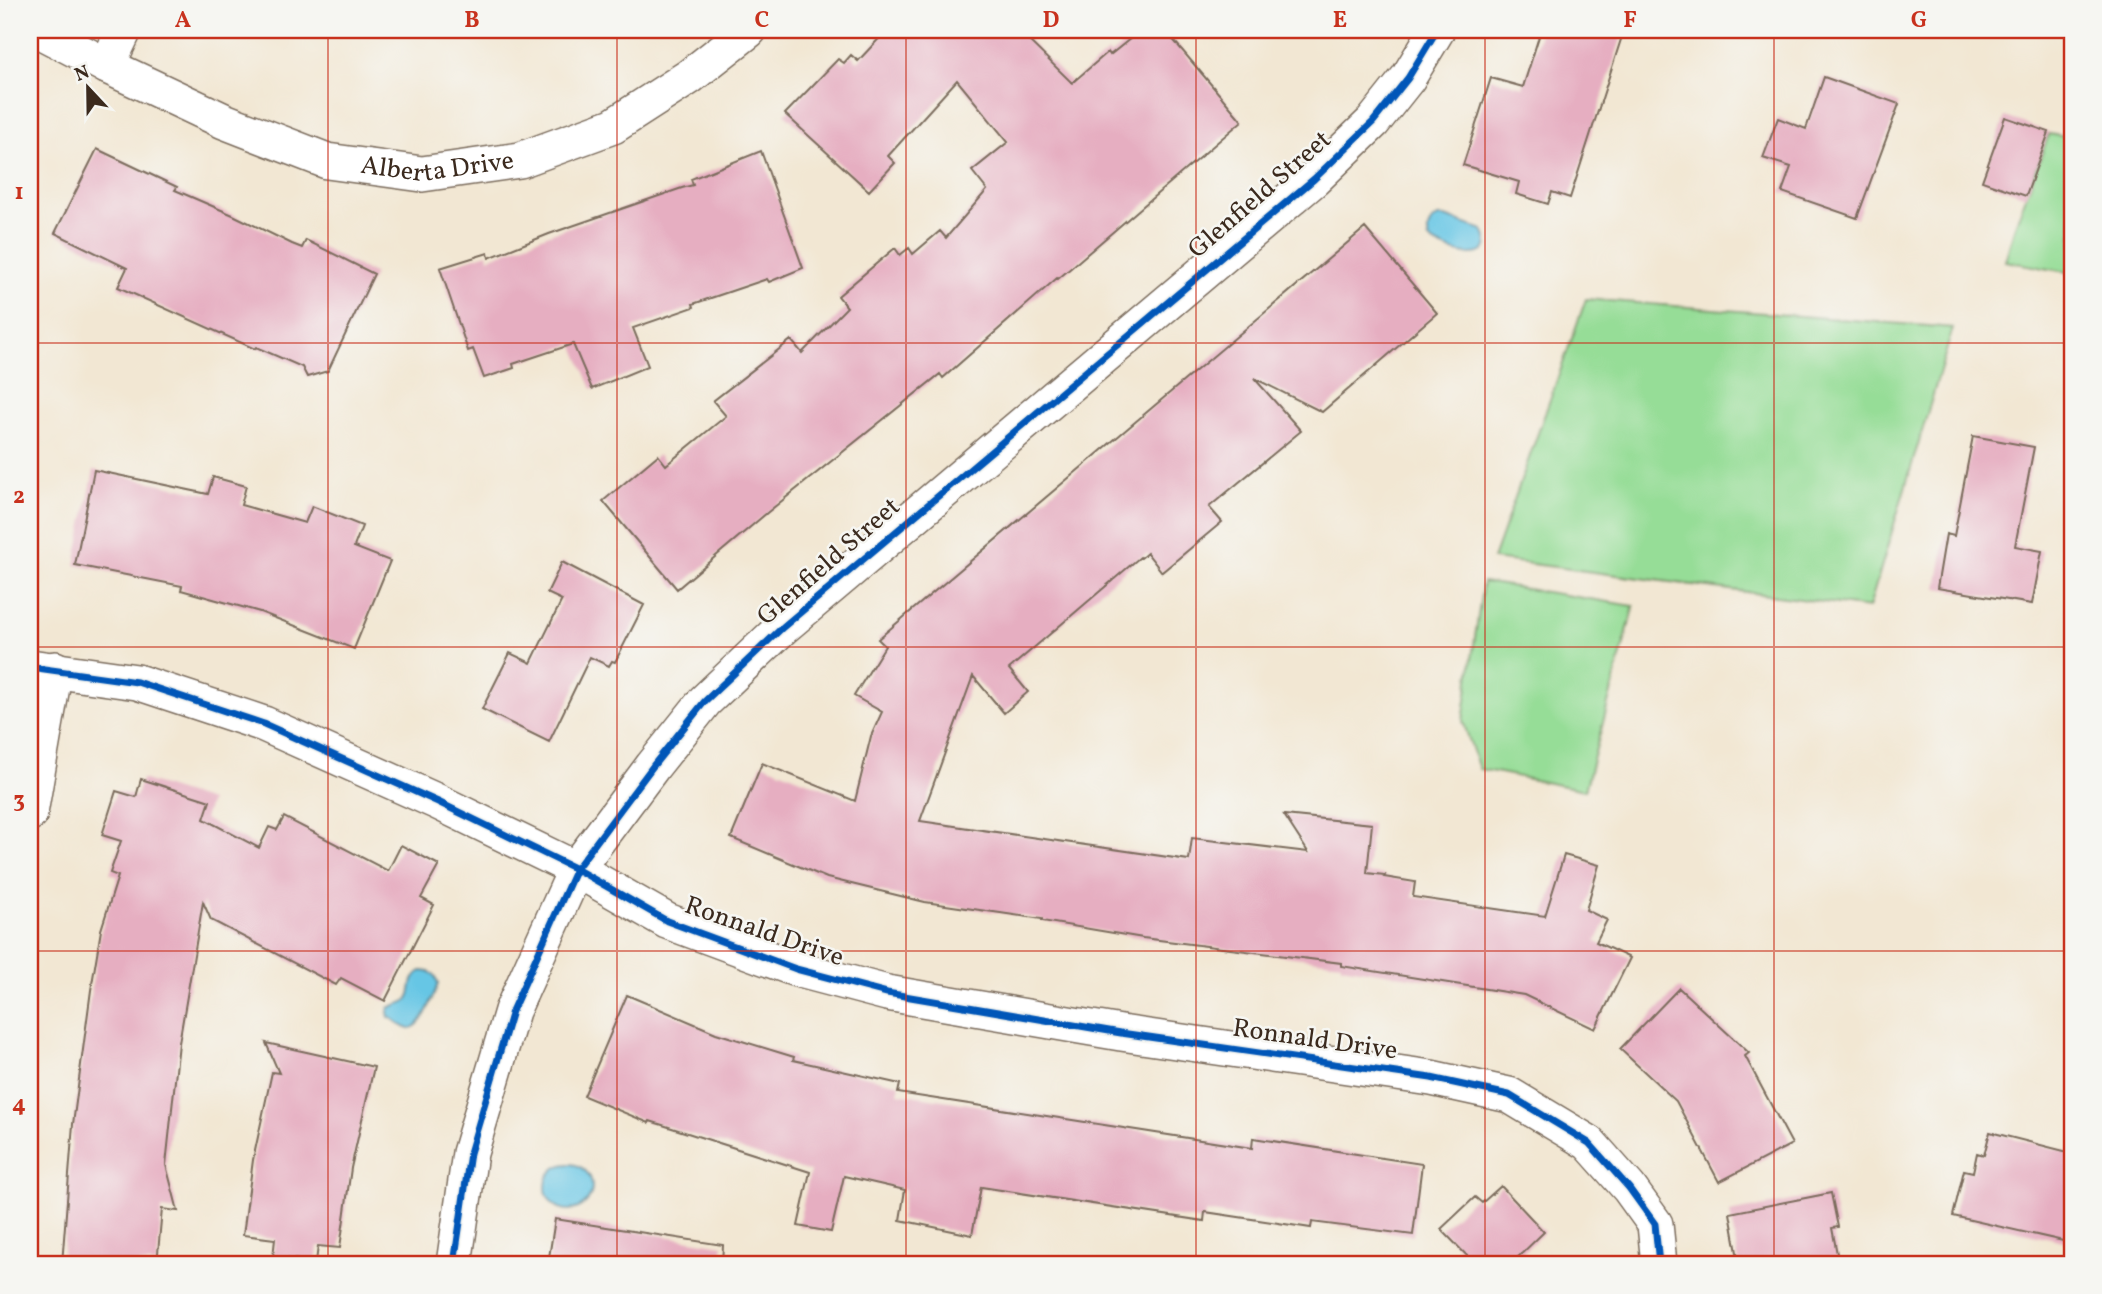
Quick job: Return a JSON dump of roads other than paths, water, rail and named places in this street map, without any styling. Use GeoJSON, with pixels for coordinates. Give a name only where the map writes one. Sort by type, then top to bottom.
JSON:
{"type":"FeatureCollection","features":[{"type":"Feature","properties":{"kind":"street","name":"Alberta Drive"},"geometry":{"type":"LineString","coordinates":[[38,30],[224,121],[327,161],[422,174],[520,160],[612,126],[689,77],[749,30]]}},
{"type":"Feature","properties":{"kind":"street"},"geometry":{"type":"LineString","coordinates":[[107,66],[124,30]]}},
{"type":"Feature","properties":{"kind":"street","name":"Glenfield Street"},"geometry":{"type":"LineString","coordinates":[[454,1264],[470,1153],[512,1011],[576,869],[653,766],[705,701],[783,627],[1314,179],[1373,122],[1408,78],[1437,30]]}},
{"type":"Feature","properties":{"kind":"street"},"geometry":{"type":"LineString","coordinates":[[30,813],[43,668]]}},
{"type":"Feature","properties":{"kind":"street","name":"Ronnald Drive"},"geometry":{"type":"LineString","coordinates":[[43,668],[137,682],[264,724],[438,802],[576,869],[667,921],[796,970],[887,993],[1121,1033],[1431,1078],[1509,1095],[1589,1143],[1629,1188],[1655,1224],[1659,1264]]}},
{"type":"Feature","properties":{"kind":"water"},"geometry":{"type":"Polygon","coordinates":[[[1438,217],[1483,230],[1487,242],[1485,250],[1468,254],[1436,244],[1429,239],[1428,232],[1432,221],[1438,217]]]}},
{"type":"Feature","properties":{"kind":"water"},"geometry":{"type":"Polygon","coordinates":[[[421,971],[432,974],[438,984],[423,1019],[407,1028],[389,1017],[388,1012],[389,1008],[406,1001],[414,978],[421,971]]]}},
{"type":"Feature","properties":{"kind":"water"},"geometry":{"type":"Polygon","coordinates":[[[569,1164],[586,1170],[592,1187],[586,1204],[569,1210],[552,1204],[546,1187],[552,1170],[569,1164]]]}}]}
